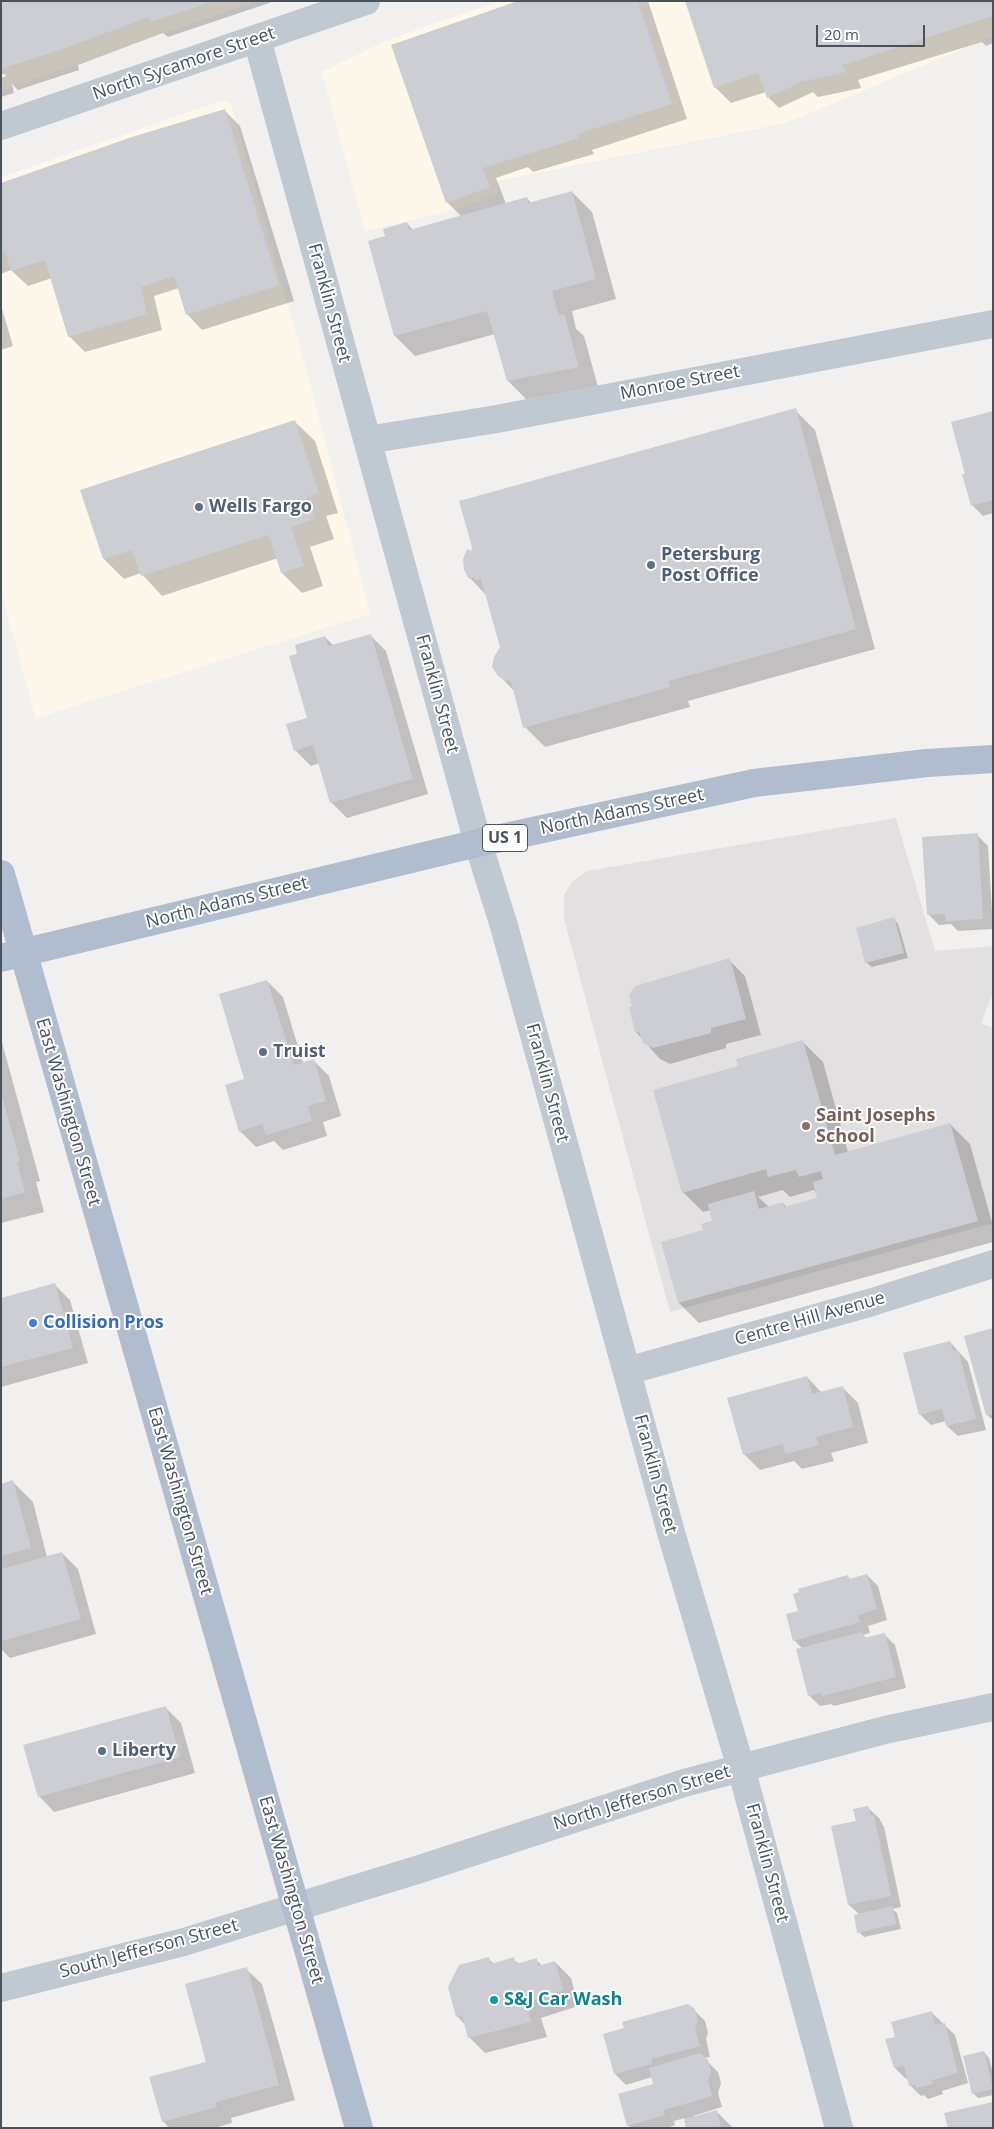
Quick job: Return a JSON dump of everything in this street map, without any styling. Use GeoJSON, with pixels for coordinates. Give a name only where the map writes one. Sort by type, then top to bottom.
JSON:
{"type":"FeatureCollection","features":[{"type":"Feature","properties":{"kind":"main road","name":"North Adams Street"},"geometry":{"type":"LineString","coordinates":[[12,955],[478,843],[754,783],[927,763],[993,758]]}},
{"type":"Feature","properties":{"kind":"main road","name":"East Washington Street"},"geometry":{"type":"LineString","coordinates":[[1,874],[12,955],[296,1907],[359,2128]]}},
{"type":"Feature","properties":{"kind":"street","name":"North Sycamore Street"},"geometry":{"type":"LineString","coordinates":[[1,126],[366,1]]}},
{"type":"Feature","properties":{"kind":"street","name":"Franklin Street"},"geometry":{"type":"LineString","coordinates":[[257,39],[478,843],[504,926],[672,1536],[741,1768],[839,2128]]}},
{"type":"Feature","properties":{"kind":"street","name":"Monroe Street"},"geometry":{"type":"LineString","coordinates":[[366,440],[497,419],[993,324]]}},
{"type":"Feature","properties":{"kind":"street","name":"Centre Hill Avenue"},"geometry":{"type":"LineString","coordinates":[[627,1371],[869,1303],[993,1264]]}},
{"type":"Feature","properties":{"kind":"street","name":"North Jefferson Street"},"geometry":{"type":"LineString","coordinates":[[296,1907],[429,1866],[684,1782],[885,1730],[993,1707]]}},
{"type":"Feature","properties":{"kind":"street","name":"South Jefferson Street"},"geometry":{"type":"LineString","coordinates":[[1,1988],[184,1942],[296,1907]]}},
{"type":"Feature","properties":{"kind":"shaded area"},"geometry":{"type":"Polygon","coordinates":[[[1,1],[256,1],[1,91],[1,1]]]}},
{"type":"Feature","properties":{"kind":"shaded area"},"geometry":{"type":"Polygon","coordinates":[[[500,1],[993,1],[993,36],[786,123],[497,181],[498,193],[487,198],[446,212],[365,231],[322,72],[387,40],[500,1]]]}},
{"type":"Feature","properties":{"kind":"shaded area"},"geometry":{"type":"Polygon","coordinates":[[[223,100],[231,104],[308,376],[370,614],[36,718],[1,591],[1,177],[223,100]]]}},
{"type":"Feature","properties":{"kind":"shaded area","name":"Saint Josephs School"},"geometry":{"type":"Polygon","coordinates":[[[896,818],[935,951],[993,946],[993,993],[981,1023],[993,1028],[993,1225],[990,1224],[670,1312],[564,919],[564,895],[572,882],[587,871],[896,818]]]}},
{"type":"Feature","properties":{"kind":"building"},"geometry":{"type":"Polygon","coordinates":[[[1,1],[212,2],[151,22],[149,17],[60,50],[1,69],[1,1]]]}},
{"type":"Feature","properties":{"kind":"building"},"geometry":{"type":"Polygon","coordinates":[[[518,1],[638,1],[672,104],[577,134],[579,138],[483,168],[490,187],[446,203],[391,45],[518,1]]]}},
{"type":"Feature","properties":{"kind":"building"},"geometry":{"type":"Polygon","coordinates":[[[685,1],[993,1],[993,16],[843,65],[846,72],[801,82],[767,98],[758,73],[714,88],[685,1]]]}},
{"type":"Feature","properties":{"kind":"building"},"geometry":{"type":"Polygon","coordinates":[[[225,109],[279,285],[186,315],[174,276],[141,287],[147,314],[68,337],[45,260],[11,271],[5,251],[1,253],[1,183],[132,137],[225,109]]]}},
{"type":"Feature","properties":{"kind":"building"},"geometry":{"type":"Polygon","coordinates":[[[572,191],[596,279],[552,291],[559,316],[564,314],[579,367],[507,381],[487,311],[394,336],[368,241],[385,236],[383,229],[407,222],[409,230],[527,197],[528,203],[572,191]]]}},
{"type":"Feature","properties":{"kind":"building","name":"Petersburg Post Office"},"geometry":{"type":"Polygon","coordinates":[[[796,408],[856,629],[669,681],[670,687],[523,728],[511,681],[504,680],[498,676],[492,667],[494,657],[500,647],[481,579],[475,581],[474,577],[469,579],[464,570],[463,559],[467,549],[471,551],[472,547],[459,501],[796,408]]]}},
{"type":"Feature","properties":{"kind":"building"},"geometry":{"type":"Polygon","coordinates":[[[993,411],[993,500],[971,506],[962,474],[965,474],[951,422],[993,411]]]}},
{"type":"Feature","properties":{"kind":"building","name":"Wells Fargo"},"geometry":{"type":"Polygon","coordinates":[[[295,420],[319,493],[307,496],[315,519],[291,527],[304,566],[281,573],[269,535],[141,576],[132,550],[103,559],[80,490],[295,420]]]}},
{"type":"Feature","properties":{"kind":"building"},"geometry":{"type":"Polygon","coordinates":[[[371,634],[413,779],[330,803],[313,745],[294,751],[286,724],[307,718],[289,656],[297,654],[295,645],[325,636],[328,646],[371,634]]]}},
{"type":"Feature","properties":{"kind":"building"},"geometry":{"type":"Polygon","coordinates":[[[978,833],[983,919],[946,921],[945,914],[927,915],[922,837],[978,833]]]}},
{"type":"Feature","properties":{"kind":"building"},"geometry":{"type":"Polygon","coordinates":[[[894,917],[904,953],[865,963],[856,928],[894,917]]]}},
{"type":"Feature","properties":{"kind":"building"},"geometry":{"type":"Polygon","coordinates":[[[730,958],[746,1019],[711,1028],[711,1033],[653,1048],[643,1043],[639,1032],[635,1032],[629,1007],[632,1006],[629,995],[635,986],[730,958]]]}},
{"type":"Feature","properties":{"kind":"building","name":"Truist"},"geometry":{"type":"Polygon","coordinates":[[[267,980],[294,1065],[314,1059],[326,1101],[308,1106],[312,1121],[266,1135],[262,1124],[239,1132],[225,1085],[244,1079],[219,994],[267,980]]]}},
{"type":"Feature","properties":{"kind":"building"},"geometry":{"type":"Polygon","coordinates":[[[803,1040],[835,1155],[950,1123],[978,1221],[678,1303],[661,1242],[703,1230],[701,1224],[712,1221],[708,1204],[754,1191],[759,1209],[783,1202],[784,1207],[817,1198],[813,1182],[823,1179],[821,1171],[799,1177],[796,1170],[768,1177],[766,1169],[682,1193],[653,1090],[738,1066],[736,1059],[803,1040]]]}},
{"type":"Feature","properties":{"kind":"building"},"geometry":{"type":"Polygon","coordinates":[[[1,1093],[20,1161],[17,1162],[25,1192],[1,1199],[1,1093]]]}},
{"type":"Feature","properties":{"kind":"building","name":"Collision Pros"},"geometry":{"type":"Polygon","coordinates":[[[55,1283],[73,1348],[1,1367],[1,1298],[55,1283]]]}},
{"type":"Feature","properties":{"kind":"building"},"geometry":{"type":"Polygon","coordinates":[[[993,1328],[993,1414],[986,1415],[964,1336],[993,1328]]]}},
{"type":"Feature","properties":{"kind":"building"},"geometry":{"type":"Polygon","coordinates":[[[950,1341],[953,1351],[958,1350],[976,1419],[946,1426],[942,1409],[919,1415],[903,1353],[950,1341]]]}},
{"type":"Feature","properties":{"kind":"building"},"geometry":{"type":"Polygon","coordinates":[[[807,1376],[812,1394],[843,1386],[853,1427],[816,1437],[819,1445],[785,1454],[783,1444],[743,1455],[727,1398],[807,1376]]]}},
{"type":"Feature","properties":{"kind":"building"},"geometry":{"type":"Polygon","coordinates":[[[13,1480],[31,1548],[1,1556],[1,1484],[13,1480]]]}},
{"type":"Feature","properties":{"kind":"building"},"geometry":{"type":"Polygon","coordinates":[[[62,1552],[81,1619],[1,1641],[1,1569],[62,1552]]]}},
{"type":"Feature","properties":{"kind":"building"},"geometry":{"type":"Polygon","coordinates":[[[867,1574],[877,1609],[858,1615],[860,1622],[793,1641],[786,1614],[798,1611],[793,1594],[799,1592],[798,1589],[848,1575],[849,1579],[867,1574]]]}},
{"type":"Feature","properties":{"kind":"building"},"geometry":{"type":"Polygon","coordinates":[[[862,1632],[864,1638],[885,1633],[896,1677],[822,1696],[821,1693],[808,1696],[796,1649],[862,1632]]]}},
{"type":"Feature","properties":{"kind":"building","name":"Liberty"},"geometry":{"type":"Polygon","coordinates":[[[166,1706],[180,1757],[38,1797],[23,1745],[166,1706]]]}},
{"type":"Feature","properties":{"kind":"building"},"geometry":{"type":"Polygon","coordinates":[[[868,1806],[871,1816],[874,1815],[891,1896],[848,1905],[831,1826],[856,1821],[853,1809],[868,1806]]]}},
{"type":"Feature","properties":{"kind":"building"},"geometry":{"type":"Polygon","coordinates":[[[892,1906],[896,1924],[857,1933],[854,1915],[892,1906]]]}},
{"type":"Feature","properties":{"kind":"building","name":"S&J Car Wash"},"geometry":{"type":"Polygon","coordinates":[[[489,1957],[491,1964],[514,1957],[516,1964],[537,1958],[538,1966],[555,1961],[563,1990],[526,2003],[531,2022],[468,2038],[462,2015],[456,2017],[448,1987],[459,1965],[489,1957]]]}},
{"type":"Feature","properties":{"kind":"building"},"geometry":{"type":"Polygon","coordinates":[[[247,1967],[279,2085],[216,2102],[217,2107],[162,2122],[149,2077],[206,2062],[185,1984],[247,1967]]]}},
{"type":"Feature","properties":{"kind":"building"},"geometry":{"type":"Polygon","coordinates":[[[688,2004],[695,2009],[698,2022],[695,2028],[700,2046],[651,2059],[652,2064],[614,2074],[603,2034],[624,2028],[622,2022],[688,2004]]]}},
{"type":"Feature","properties":{"kind":"building"},"geometry":{"type":"Polygon","coordinates":[[[932,2011],[935,2025],[945,2023],[958,2073],[932,2080],[933,2084],[916,2088],[915,2085],[909,2086],[904,2066],[894,2068],[885,2039],[895,2037],[891,2022],[932,2011]]]}},
{"type":"Feature","properties":{"kind":"building"},"geometry":{"type":"Polygon","coordinates":[[[984,2051],[993,2089],[972,2094],[963,2056],[984,2051]]]}},
{"type":"Feature","properties":{"kind":"building"},"geometry":{"type":"Polygon","coordinates":[[[700,2053],[708,2060],[711,2072],[708,2081],[712,2096],[664,2110],[665,2115],[627,2126],[618,2094],[653,2084],[649,2068],[700,2053]]]}},
{"type":"Feature","properties":{"kind":"building"},"geometry":{"type":"Polygon","coordinates":[[[993,2102],[993,2128],[948,2128],[944,2113],[993,2102]]]}},
{"type":"Feature","properties":{"kind":"building"},"geometry":{"type":"Polygon","coordinates":[[[717,2110],[721,2128],[686,2128],[684,2119],[717,2110]]]}},
{"type":"Feature","properties":{"kind":"place","name":"Wells Fargo"},"geometry":{"type":"Point","coordinates":[199,507]}},
{"type":"Feature","properties":{"kind":"place","name":"Petersburg Post Office"},"geometry":{"type":"Point","coordinates":[651,565]}},
{"type":"Feature","properties":{"kind":"place","name":"Truist"},"geometry":{"type":"Point","coordinates":[263,1052]}},
{"type":"Feature","properties":{"kind":"place","name":"Saint Josephs School"},"geometry":{"type":"Point","coordinates":[806,1126]}},
{"type":"Feature","properties":{"kind":"place","name":"Collision Pros"},"geometry":{"type":"Point","coordinates":[33,1323]}},
{"type":"Feature","properties":{"kind":"place","name":"Liberty"},"geometry":{"type":"Point","coordinates":[102,1751]}},
{"type":"Feature","properties":{"kind":"place","name":"S&J Car Wash"},"geometry":{"type":"Point","coordinates":[494,2000]}}]}
